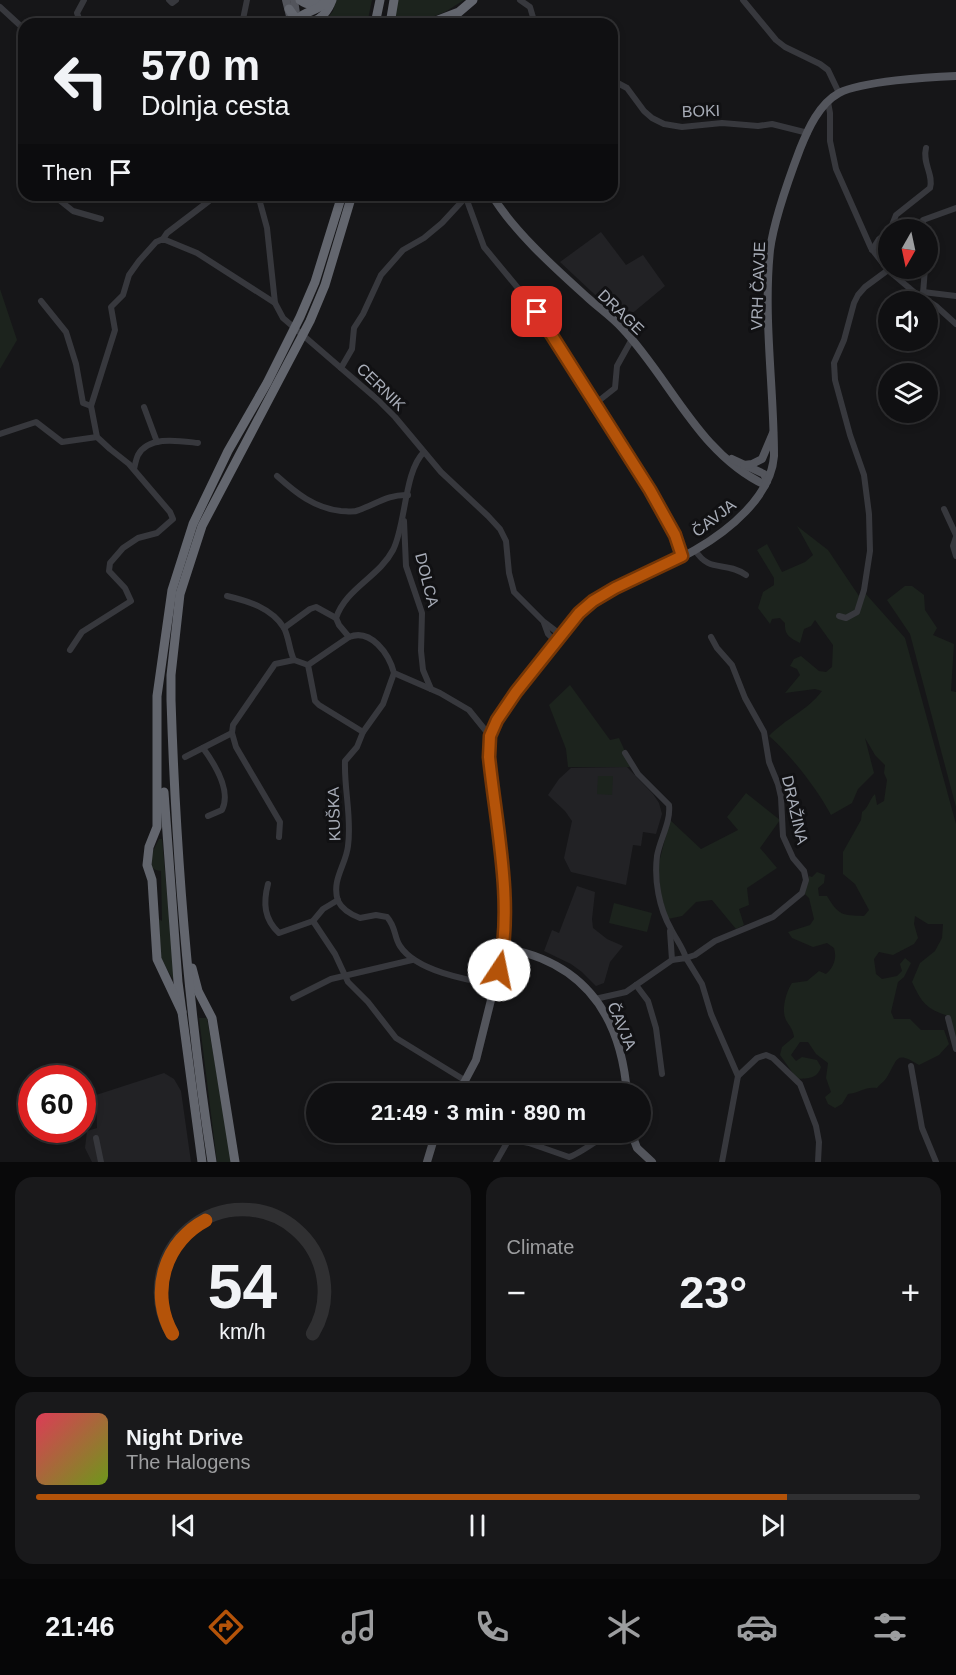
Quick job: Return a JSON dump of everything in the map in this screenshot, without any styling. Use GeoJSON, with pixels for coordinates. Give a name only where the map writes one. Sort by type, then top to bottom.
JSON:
{"type":"FeatureCollection","features":[{"type":"Feature","properties":{"kind":"highway"},"geometry":{"type":"LineString","coordinates":[[300,0],[314,4],[327,0]]}},
{"type":"Feature","properties":{"kind":"highway"},"geometry":{"type":"LineString","coordinates":[[299,18],[318,9],[327,0]]}},
{"type":"Feature","properties":{"kind":"highway"},"geometry":{"type":"LineString","coordinates":[[319,18],[327,0]]}},
{"type":"Feature","properties":{"kind":"highway"},"geometry":{"type":"LineString","coordinates":[[371,18],[375,0]]}},
{"type":"Feature","properties":{"kind":"highway"},"geometry":{"type":"LineString","coordinates":[[376,18],[380,0]]}},
{"type":"Feature","properties":{"kind":"highway"},"geometry":{"type":"LineString","coordinates":[[385,18],[388,0]]}},
{"type":"Feature","properties":{"kind":"highway"},"geometry":{"type":"LineString","coordinates":[[391,18],[394,0]]}},
{"type":"Feature","properties":{"kind":"highway"},"geometry":{"type":"LineString","coordinates":[[444,18],[459,12],[473,0]]}},
{"type":"Feature","properties":{"kind":"highway"},"geometry":{"type":"LineString","coordinates":[[182,1012],[157,959],[152,880],[147,865],[149,847],[157,827],[159,766],[157,713],[172,590],[193,524],[228,451],[267,383],[300,317],[315,282],[340,201]]}},
{"type":"Feature","properties":{"kind":"highway"},"geometry":{"type":"LineString","coordinates":[[212,1162],[189,990],[175,790],[171,675],[180,594],[202,526],[314,312],[325,285],[350,201]]}},
{"type":"Feature","properties":{"kind":"highway"},"geometry":{"type":"LineString","coordinates":[[162,669],[164,781],[173,922],[182,1012],[202,1162]]}},
{"type":"Feature","properties":{"kind":"highway"},"geometry":{"type":"LineString","coordinates":[[175,790],[181,822],[191,961],[196,984],[212,1018],[235,1162]]}},
{"type":"Feature","properties":{"kind":"main road"},"geometry":{"type":"LineString","coordinates":[[294,0],[295,18]]}},
{"type":"Feature","properties":{"kind":"main road"},"geometry":{"type":"LineString","coordinates":[[839,93],[909,80],[956,76]]}},
{"type":"Feature","properties":{"kind":"main road","name":"VRH ČAVJE"},"geometry":{"type":"LineString","coordinates":[[766,483],[773,462],[769,312],[770,250],[788,182],[808,133],[820,109],[839,93]]}},
{"type":"Feature","properties":{"kind":"main road","name":"DRAGE"},"geometry":{"type":"LineString","coordinates":[[496,201],[511,221],[540,251],[632,339],[660,373],[699,431],[712,446],[743,472],[766,483]]}},
{"type":"Feature","properties":{"kind":"main road"},"geometry":{"type":"LineString","coordinates":[[743,465],[762,459],[773,431]]}},
{"type":"Feature","properties":{"kind":"main road","name":"DRAGE"},"geometry":{"type":"LineString","coordinates":[[723,455],[764,474],[766,483]]}},
{"type":"Feature","properties":{"kind":"main road","name":"ČAVJA"},"geometry":{"type":"LineString","coordinates":[[466,1081],[476,1060],[504,948],[505,894],[489,757],[490,736],[497,720],[516,692],[579,613],[593,601],[637,576],[695,550],[747,510],[766,483]]}},
{"type":"Feature","properties":{"kind":"main road","name":"ČAVJA"},"geometry":{"type":"LineString","coordinates":[[504,948],[532,954],[555,963],[582,983],[595,999],[613,1031],[624,1065],[626,1083]]}},
{"type":"Feature","properties":{"kind":"main road"},"geometry":{"type":"LineString","coordinates":[[427,1162],[433,1143]]}},
{"type":"Feature","properties":{"kind":"main road"},"geometry":{"type":"LineString","coordinates":[[635,1143],[637,1148],[652,1162]]}},
{"type":"Feature","properties":{"kind":"street"},"geometry":{"type":"LineString","coordinates":[[79,18],[77,13],[84,0]]}},
{"type":"Feature","properties":{"kind":"street"},"geometry":{"type":"LineString","coordinates":[[243,18],[247,0]]}},
{"type":"Feature","properties":{"kind":"street"},"geometry":{"type":"LineString","coordinates":[[520,0],[530,7],[533,18]]}},
{"type":"Feature","properties":{"kind":"street"},"geometry":{"type":"LineString","coordinates":[[743,0],[776,40],[828,70],[839,93]]}},
{"type":"Feature","properties":{"kind":"street"},"geometry":{"type":"LineString","coordinates":[[0,7],[18,24]]}},
{"type":"Feature","properties":{"kind":"street","name":"BOKI"},"geometry":{"type":"LineString","coordinates":[[618,83],[627,88],[644,111],[664,124],[682,127],[722,123],[758,126],[772,124],[808,133]]}},
{"type":"Feature","properties":{"kind":"street"},"geometry":{"type":"LineString","coordinates":[[828,102],[830,141],[836,169],[872,250],[878,258]]}},
{"type":"Feature","properties":{"kind":"street"},"geometry":{"type":"LineString","coordinates":[[894,219],[896,215],[930,188],[932,183],[924,157],[926,148]]}},
{"type":"Feature","properties":{"kind":"street"},"geometry":{"type":"LineString","coordinates":[[60,201],[74,211],[101,219]]}},
{"type":"Feature","properties":{"kind":"street"},"geometry":{"type":"LineString","coordinates":[[70,650],[82,632],[130,601],[125,588],[109,570],[110,563],[123,548],[138,537],[156,533],[172,519],[171,512],[134,470],[97,437],[91,406],[115,330],[111,307],[123,295],[129,275],[156,242],[163,239],[167,233],[209,201]]}},
{"type":"Feature","properties":{"kind":"street"},"geometry":{"type":"LineString","coordinates":[[260,201],[267,228],[275,303]]}},
{"type":"Feature","properties":{"kind":"street"},"geometry":{"type":"LineString","coordinates":[[341,368],[352,349],[354,328],[381,275],[403,250],[442,223],[461,201]]}},
{"type":"Feature","properties":{"kind":"street"},"geometry":{"type":"LineString","coordinates":[[467,201],[484,246],[537,312],[596,403],[621,447],[650,490],[675,535],[682,556]]}},
{"type":"Feature","properties":{"kind":"street"},"geometry":{"type":"LineString","coordinates":[[926,219],[956,208]]}},
{"type":"Feature","properties":{"kind":"street"},"geometry":{"type":"LineString","coordinates":[[163,239],[197,253],[275,303]]}},
{"type":"Feature","properties":{"kind":"street"},"geometry":{"type":"LineString","coordinates":[[872,250],[878,241]]}},
{"type":"Feature","properties":{"kind":"street"},"geometry":{"type":"LineString","coordinates":[[839,616],[846,618],[857,612],[864,590],[870,551],[867,488],[833,369],[858,296],[865,287],[878,277]]}},
{"type":"Feature","properties":{"kind":"street"},"geometry":{"type":"LineString","coordinates":[[901,279],[917,291]]}},
{"type":"Feature","properties":{"kind":"street"},"geometry":{"type":"LineString","coordinates":[[938,295],[956,296]]}},
{"type":"Feature","properties":{"kind":"street"},"geometry":{"type":"LineString","coordinates":[[41,301],[66,332],[76,364],[83,403],[91,406]]}},
{"type":"Feature","properties":{"kind":"street","name":"CERNIK"},"geometry":{"type":"LineString","coordinates":[[275,303],[287,323],[395,417],[441,472],[500,529],[506,541],[509,573],[514,592],[544,622],[548,634],[558,638]]}},
{"type":"Feature","properties":{"kind":"street"},"geometry":{"type":"LineString","coordinates":[[938,308],[956,324]]}},
{"type":"Feature","properties":{"kind":"street"},"geometry":{"type":"LineString","coordinates":[[596,403],[615,388],[617,366],[632,339]]}},
{"type":"Feature","properties":{"kind":"street"},"geometry":{"type":"LineString","coordinates":[[144,407],[157,442]]}},
{"type":"Feature","properties":{"kind":"street"},"geometry":{"type":"LineString","coordinates":[[0,434],[36,422],[62,442],[97,437]]}},
{"type":"Feature","properties":{"kind":"street"},"geometry":{"type":"LineString","coordinates":[[134,470],[139,454],[146,446],[171,440],[198,443]]}},
{"type":"Feature","properties":{"kind":"street"},"geometry":{"type":"LineString","coordinates":[[336,618],[350,594],[373,575],[390,555],[396,541],[417,462],[424,452]]}},
{"type":"Feature","properties":{"kind":"street"},"geometry":{"type":"LineString","coordinates":[[277,476],[297,494],[317,506],[336,510],[356,512],[395,495],[408,495]]}},
{"type":"Feature","properties":{"kind":"street"},"geometry":{"type":"LineString","coordinates":[[944,509],[956,536],[953,546],[956,556]]}},
{"type":"Feature","properties":{"kind":"street","name":"DOLCA"},"geometry":{"type":"LineString","coordinates":[[404,512],[406,566],[422,613],[423,670],[432,689]]}},
{"type":"Feature","properties":{"kind":"street"},"geometry":{"type":"LineString","coordinates":[[695,550],[705,563],[732,567],[746,575]]}},
{"type":"Feature","properties":{"kind":"street"},"geometry":{"type":"LineString","coordinates":[[227,596],[250,601],[259,606],[284,628],[294,660]]}},
{"type":"Feature","properties":{"kind":"street"},"geometry":{"type":"LineString","coordinates":[[284,628],[310,609],[322,609],[336,618],[349,637]]}},
{"type":"Feature","properties":{"kind":"street"},"geometry":{"type":"LineString","coordinates":[[308,665],[349,637],[360,635],[381,646],[394,673],[432,689],[469,710],[490,736]]}},
{"type":"Feature","properties":{"kind":"street","name":"DRAŽINA"},"geometry":{"type":"LineString","coordinates":[[686,958],[696,955],[715,941],[773,918],[802,893],[806,880],[804,871],[793,858],[783,836],[781,797],[769,762],[764,732],[740,686],[737,674],[711,637]]}},
{"type":"Feature","properties":{"kind":"street"},"geometry":{"type":"LineString","coordinates":[[279,837],[280,822],[236,747],[232,733],[233,725],[275,664],[294,660],[308,665]]}},
{"type":"Feature","properties":{"kind":"street"},"geometry":{"type":"LineString","coordinates":[[308,665],[315,701],[363,732]]}},
{"type":"Feature","properties":{"kind":"street","name":"KUŠKA"},"geometry":{"type":"LineString","coordinates":[[338,900],[336,888],[348,849],[350,828],[345,761],[357,747],[363,732],[383,704],[394,673]]}},
{"type":"Feature","properties":{"kind":"street"},"geometry":{"type":"LineString","coordinates":[[185,757],[232,733]]}},
{"type":"Feature","properties":{"kind":"street"},"geometry":{"type":"LineString","coordinates":[[203,748],[220,774],[225,799],[222,810],[207,816]]}},
{"type":"Feature","properties":{"kind":"street"},"geometry":{"type":"LineString","coordinates":[[625,753],[638,774],[669,805],[656,868],[658,897],[670,928],[702,984],[711,1014],[738,1076],[722,1162]]}},
{"type":"Feature","properties":{"kind":"street"},"geometry":{"type":"LineString","coordinates":[[268,884],[264,899],[265,911],[277,932],[283,933],[313,921],[323,909],[338,900],[341,906],[360,918],[376,915],[387,917],[395,928],[398,944],[409,958],[464,979],[495,985]]}},
{"type":"Feature","properties":{"kind":"street"},"geometry":{"type":"LineString","coordinates":[[313,921],[335,954],[348,982],[368,1002],[396,1038],[466,1081]]}},
{"type":"Feature","properties":{"kind":"street"},"geometry":{"type":"LineString","coordinates":[[670,928],[672,960]]}},
{"type":"Feature","properties":{"kind":"street","name":"ČAVJA"},"geometry":{"type":"LineString","coordinates":[[595,999],[626,992],[672,960],[686,958]]}},
{"type":"Feature","properties":{"kind":"street"},"geometry":{"type":"LineString","coordinates":[[293,998],[331,979],[413,959]]}},
{"type":"Feature","properties":{"kind":"street"},"geometry":{"type":"LineString","coordinates":[[636,986],[648,1001],[657,1028],[662,1074]]}},
{"type":"Feature","properties":{"kind":"street"},"geometry":{"type":"LineString","coordinates":[[948,1018],[956,1049]]}},
{"type":"Feature","properties":{"kind":"street"},"geometry":{"type":"LineString","coordinates":[[738,1076],[757,1058],[766,1055],[773,1058],[800,1084],[816,1126],[819,1142],[818,1162]]}},
{"type":"Feature","properties":{"kind":"street"},"geometry":{"type":"LineString","coordinates":[[911,1066],[922,1128],[936,1162]]}},
{"type":"Feature","properties":{"kind":"street"},"geometry":{"type":"LineString","coordinates":[[96,1138],[101,1162]]}},
{"type":"Feature","properties":{"kind":"street"},"geometry":{"type":"LineString","coordinates":[[496,1162],[506,1143]]}},
{"type":"Feature","properties":{"kind":"street"},"geometry":{"type":"LineString","coordinates":[[529,1143],[569,1157],[574,1156],[591,1143]]}},
{"type":"Feature","properties":{"kind":"shaded area"},"geometry":{"type":"Polygon","coordinates":[[[336,0],[372,0],[368,18],[328,18],[333,11],[336,0]]]}},
{"type":"Feature","properties":{"kind":"shaded area"},"geometry":{"type":"Polygon","coordinates":[[[398,0],[464,0],[445,12],[430,18],[394,18],[398,0]]]}},
{"type":"Feature","properties":{"kind":"shaded area"},"geometry":{"type":"Polygon","coordinates":[[[601,232],[626,265],[643,255],[665,286],[623,321],[560,262],[601,232]]]}},
{"type":"Feature","properties":{"kind":"shaded area"},"geometry":{"type":"Polygon","coordinates":[[[0,289],[17,340],[0,369],[0,289]]]}},
{"type":"Feature","properties":{"kind":"shaded area"},"geometry":{"type":"Polygon","coordinates":[[[797,526],[828,550],[861,599],[865,593],[905,638],[956,824],[956,1042],[949,1016],[935,1011],[926,1004],[912,982],[920,963],[935,951],[942,938],[943,924],[928,924],[915,916],[914,924],[918,938],[914,944],[893,955],[879,952],[874,959],[876,974],[882,979],[897,976],[902,971],[900,964],[905,958],[911,963],[904,977],[898,982],[891,1012],[894,1019],[910,1019],[921,1030],[944,1030],[949,1044],[939,1055],[919,1065],[901,1057],[877,1088],[848,1094],[842,1104],[835,1108],[828,1104],[825,1097],[831,1092],[826,1078],[828,1063],[816,1054],[808,1042],[800,1042],[791,1055],[796,1061],[802,1057],[817,1060],[821,1067],[812,1077],[797,1079],[780,1055],[782,1047],[794,1037],[784,1011],[786,996],[792,983],[807,981],[819,971],[826,974],[834,962],[834,948],[827,943],[813,947],[792,938],[788,932],[810,925],[814,919],[809,898],[803,892],[809,876],[812,877],[817,872],[825,875],[824,883],[818,888],[819,896],[827,896],[838,911],[846,915],[864,916],[869,910],[855,884],[843,874],[843,852],[861,820],[862,812],[873,796],[875,794],[877,805],[884,801],[887,780],[884,773],[885,765],[875,755],[865,738],[874,773],[858,789],[852,803],[831,815],[803,773],[769,736],[810,704],[822,691],[815,689],[785,693],[800,675],[797,669],[790,666],[794,659],[801,656],[819,671],[826,672],[832,667],[833,645],[815,620],[811,626],[804,629],[800,643],[788,636],[785,623],[780,618],[772,619],[770,624],[758,608],[763,592],[774,585],[774,578],[757,550],[767,544],[782,572],[805,562],[813,555],[797,526]]]}},
{"type":"Feature","properties":{"kind":"shaded area"},"geometry":{"type":"Polygon","coordinates":[[[905,586],[912,586],[924,595],[925,610],[937,628],[933,635],[954,644],[951,691],[956,692],[956,807],[910,634],[887,600],[905,586]]]}},
{"type":"Feature","properties":{"kind":"shaded area"},"geometry":{"type":"Polygon","coordinates":[[[570,685],[610,740],[619,738],[632,767],[568,767],[566,749],[549,705],[570,685]]]}},
{"type":"Feature","properties":{"kind":"shaded area"},"geometry":{"type":"Polygon","coordinates":[[[627,767],[659,803],[662,814],[656,834],[643,832],[641,846],[633,845],[626,885],[571,872],[564,858],[572,821],[548,795],[559,779],[571,768],[627,767]]]}},
{"type":"Feature","properties":{"kind":"shaded area"},"geometry":{"type":"Polygon","coordinates":[[[598,776],[613,776],[612,795],[597,794],[598,776]]]}},
{"type":"Feature","properties":{"kind":"shaded area"},"geometry":{"type":"Polygon","coordinates":[[[746,793],[780,820],[760,848],[777,868],[747,888],[749,905],[739,909],[744,925],[736,929],[712,900],[696,902],[682,916],[668,919],[661,895],[658,866],[670,820],[701,849],[738,830],[727,817],[746,793]]]}},
{"type":"Feature","properties":{"kind":"shaded area"},"geometry":{"type":"Polygon","coordinates":[[[159,839],[162,839],[175,982],[161,960],[159,919],[162,921],[161,871],[152,868],[149,859],[159,839]]]}},
{"type":"Feature","properties":{"kind":"shaded area"},"geometry":{"type":"Polygon","coordinates":[[[577,886],[595,892],[593,928],[607,939],[623,946],[610,962],[604,983],[596,986],[571,964],[544,951],[552,930],[559,933],[577,886]]]}},
{"type":"Feature","properties":{"kind":"shaded area"},"geometry":{"type":"Polygon","coordinates":[[[614,903],[652,913],[647,932],[609,923],[614,903]]]}},
{"type":"Feature","properties":{"kind":"shaded area"},"geometry":{"type":"Polygon","coordinates":[[[199,1018],[207,1018],[232,1162],[217,1162],[199,1018]]]}},
{"type":"Feature","properties":{"kind":"shaded area"},"geometry":{"type":"Polygon","coordinates":[[[164,1073],[174,1079],[181,1091],[191,1162],[92,1162],[85,1148],[86,1143],[96,1143],[96,1095],[164,1073]]]}},
{"type":"Feature","properties":{"kind":"route"},"geometry":{"type":"LineString","coordinates":[[499,970],[504,948],[505,894],[489,757],[490,736],[497,720],[516,692],[579,613],[593,601],[615,588],[682,556],[675,535],[650,490],[537,312]]}}]}
